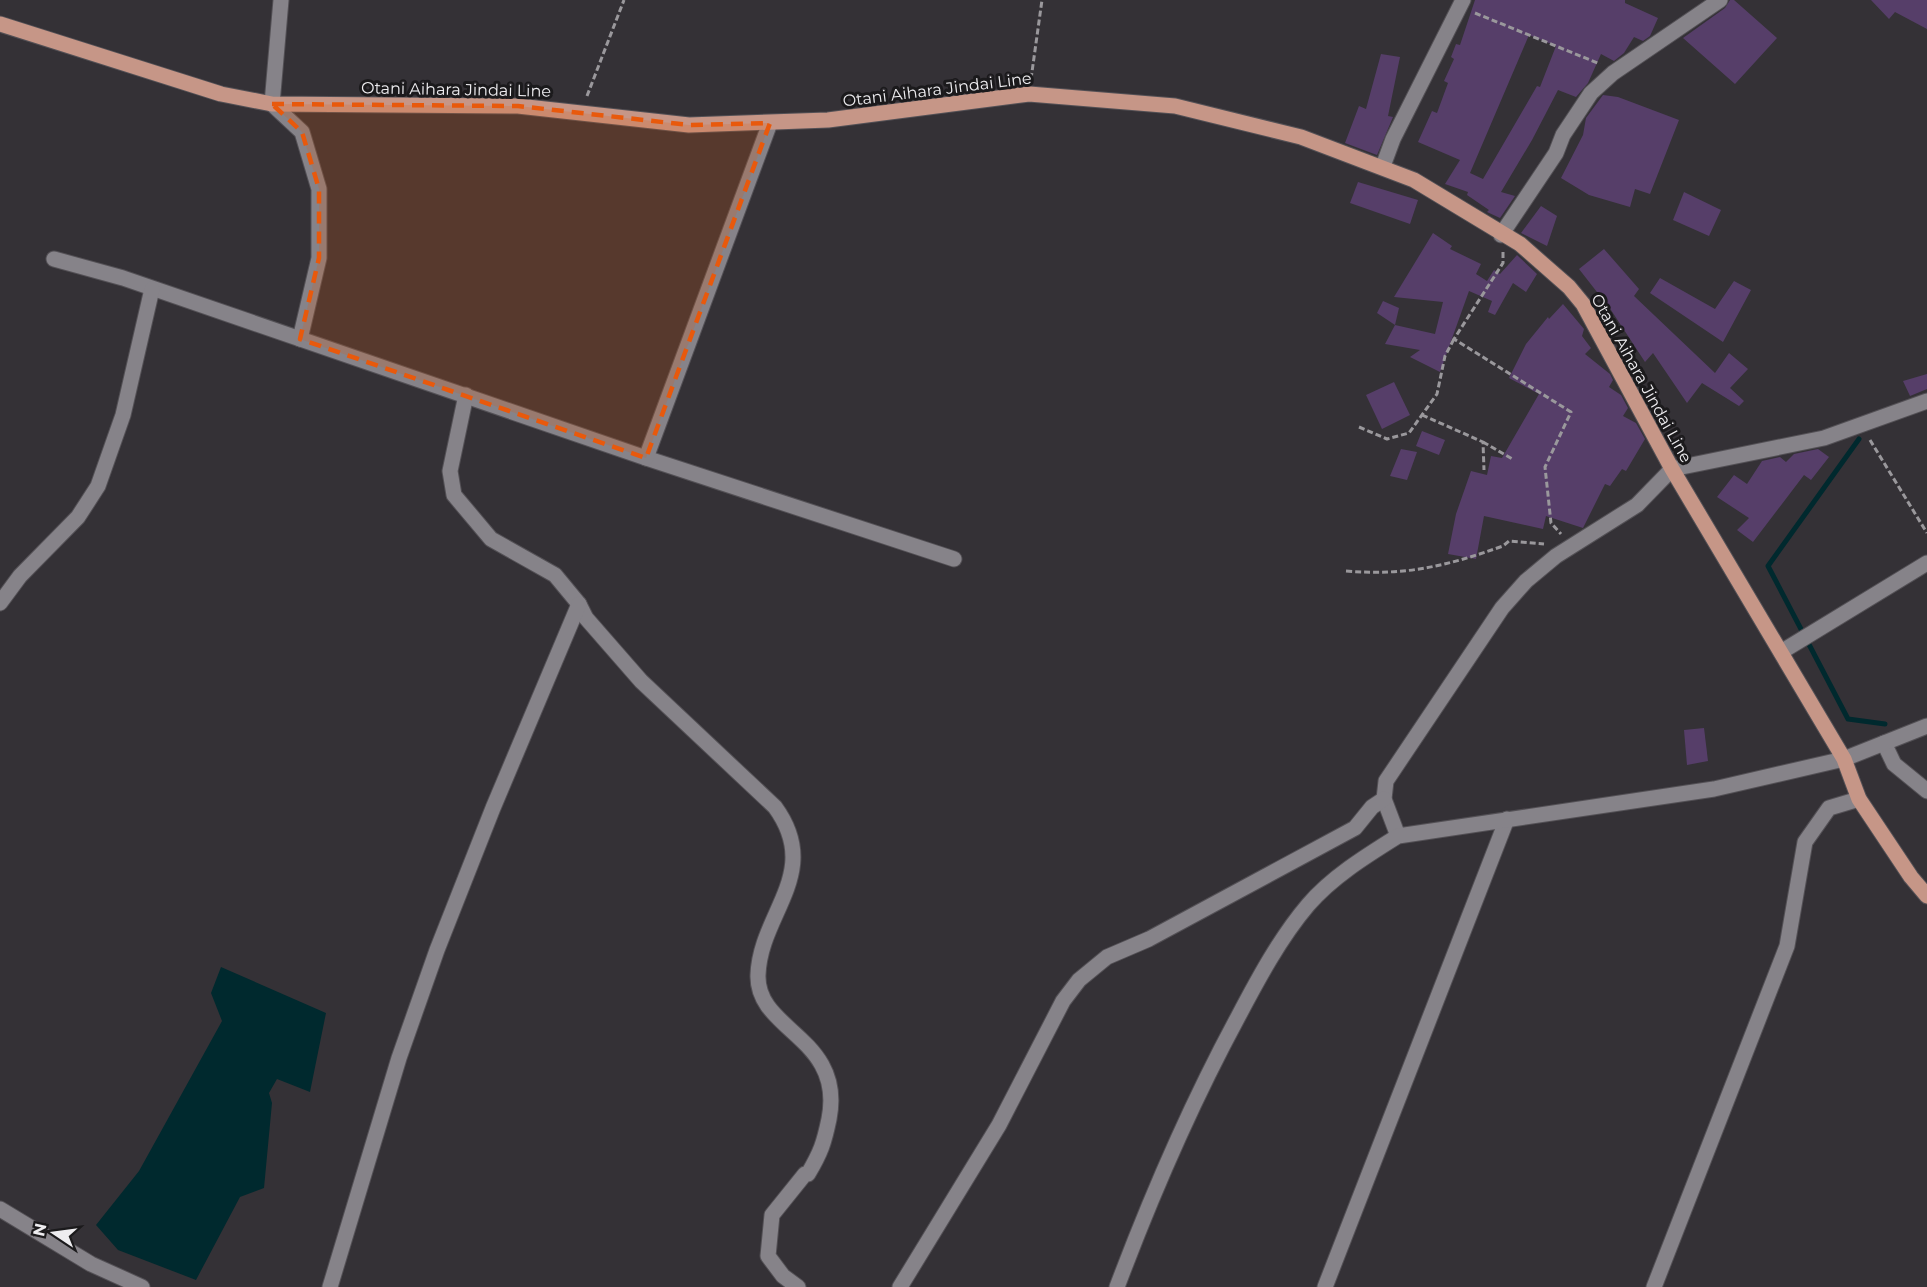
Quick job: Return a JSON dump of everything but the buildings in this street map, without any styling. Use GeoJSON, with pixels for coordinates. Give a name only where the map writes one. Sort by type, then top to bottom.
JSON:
{"type":"FeatureCollection","features":[{"type":"Feature","properties":{"kind":"main road","name":"Otani Aihara Jindai Line"},"geometry":{"type":"LineString","coordinates":[[0,24],[221,93],[272,104],[518,106],[582,111],[689,125],[828,120],[1029,94],[1176,106],[1301,137],[1383,166],[1414,180],[1501,235],[1520,244],[1569,287],[1582,304],[1672,470],[1844,759],[1859,799],[1911,877],[1927,896]]}},
{"type":"Feature","properties":{"kind":"street"},"geometry":{"type":"LineString","coordinates":[[281,0],[272,104],[302,132],[319,189],[319,258],[300,339]]}},
{"type":"Feature","properties":{"kind":"street"},"geometry":{"type":"LineString","coordinates":[[1501,235],[1556,153],[1563,135],[1590,93],[1617,70],[1720,0]]}},
{"type":"Feature","properties":{"kind":"street"},"geometry":{"type":"LineString","coordinates":[[1383,166],[1393,138],[1461,3]]}},
{"type":"Feature","properties":{"kind":"street"},"geometry":{"type":"LineString","coordinates":[[646,458],[770,123]]}},
{"type":"Feature","properties":{"kind":"street"},"geometry":{"type":"LineString","coordinates":[[54,259],[152,289],[646,458],[954,559]]}},
{"type":"Feature","properties":{"kind":"street"},"geometry":{"type":"LineString","coordinates":[[0,603],[20,576],[78,517],[98,486],[123,415],[152,289]]}},
{"type":"Feature","properties":{"kind":"street"},"geometry":{"type":"LineString","coordinates":[[465,395],[450,471],[454,495],[491,539],[555,575],[579,604],[586,618],[641,681],[767,799],[788,824],[794,851],[784,900],[768,932],[758,975],[762,996],[774,1013],[816,1055],[830,1079],[832,1101],[823,1150],[808,1174],[805,1174],[772,1215],[768,1256],[783,1276],[798,1287]]}},
{"type":"Feature","properties":{"kind":"street"},"geometry":{"type":"LineString","coordinates":[[1398,836],[1384,799],[1386,781],[1502,608],[1526,581],[1572,546],[1637,506],[1672,470],[1824,438],[1927,401]]}},
{"type":"Feature","properties":{"kind":"street"},"geometry":{"type":"LineString","coordinates":[[1780,652],[1927,563]]}},
{"type":"Feature","properties":{"kind":"street"},"geometry":{"type":"LineString","coordinates":[[330,1287],[399,1058],[437,950],[493,808],[579,604]]}},
{"type":"Feature","properties":{"kind":"street"},"geometry":{"type":"LineString","coordinates":[[1118,1287],[1149,1202],[1203,1081],[1261,974],[1308,905],[1353,865],[1398,836],[1626,804],[1714,789],[1844,759],[1927,726]]}},
{"type":"Feature","properties":{"kind":"street"},"geometry":{"type":"LineString","coordinates":[[1884,743],[1894,764],[1927,791]]}},
{"type":"Feature","properties":{"kind":"street"},"geometry":{"type":"LineString","coordinates":[[900,1287],[999,1125],[1063,1001],[1079,980],[1107,957],[1149,939],[1355,828],[1372,807],[1384,799]]}},
{"type":"Feature","properties":{"kind":"street"},"geometry":{"type":"LineString","coordinates":[[1654,1287],[1787,946],[1805,842],[1829,808],[1859,799]]}},
{"type":"Feature","properties":{"kind":"street"},"geometry":{"type":"LineString","coordinates":[[1325,1287],[1507,819]]}},
{"type":"Feature","properties":{"kind":"street"},"geometry":{"type":"LineString","coordinates":[[0,1209],[91,1264],[142,1287]]}},
{"type":"Feature","properties":{"kind":"path"},"geometry":{"type":"LineString","coordinates":[[582,111],[624,0]]}},
{"type":"Feature","properties":{"kind":"path"},"geometry":{"type":"LineString","coordinates":[[1029,94],[1042,0]]}},
{"type":"Feature","properties":{"kind":"path"},"geometry":{"type":"LineString","coordinates":[[1461,3],[1617,70]]}},
{"type":"Feature","properties":{"kind":"path"},"geometry":{"type":"LineString","coordinates":[[1359,427],[1387,439],[1409,432],[1422,415],[1437,394],[1445,356],[1454,339],[1503,263],[1501,235]]}},
{"type":"Feature","properties":{"kind":"path"},"geometry":{"type":"LineString","coordinates":[[1454,339],[1571,412],[1545,467],[1551,523]]}},
{"type":"Feature","properties":{"kind":"path"},"geometry":{"type":"LineString","coordinates":[[1422,415],[1483,442],[1514,460]]}},
{"type":"Feature","properties":{"kind":"path"},"geometry":{"type":"LineString","coordinates":[[1861,425],[1927,533]]}},
{"type":"Feature","properties":{"kind":"path"},"geometry":{"type":"LineString","coordinates":[[1483,442],[1484,470]]}},
{"type":"Feature","properties":{"kind":"path"},"geometry":{"type":"LineString","coordinates":[[1346,571],[1382,574],[1452,564],[1503,546],[1509,541],[1572,546]]}},
{"type":"Feature","properties":{"kind":"highlighted area"},"geometry":{"type":"Polygon","coordinates":[[[272,104],[518,106],[689,125],[770,123],[646,458],[300,339],[319,258],[319,189],[302,132],[272,104]]]}},
{"type":"Feature","properties":{"kind":"water"},"geometry":{"type":"Polygon","coordinates":[[[221,967],[326,1013],[310,1092],[277,1079],[269,1093],[272,1103],[264,1188],[240,1197],[196,1280],[118,1250],[96,1225],[139,1171],[222,1021],[211,993],[221,967]]]}},
{"type":"Feature","properties":{"kind":"waterway"},"geometry":{"type":"LineString","coordinates":[[1859,439],[1768,566],[1848,719],[1885,724]]}}]}
